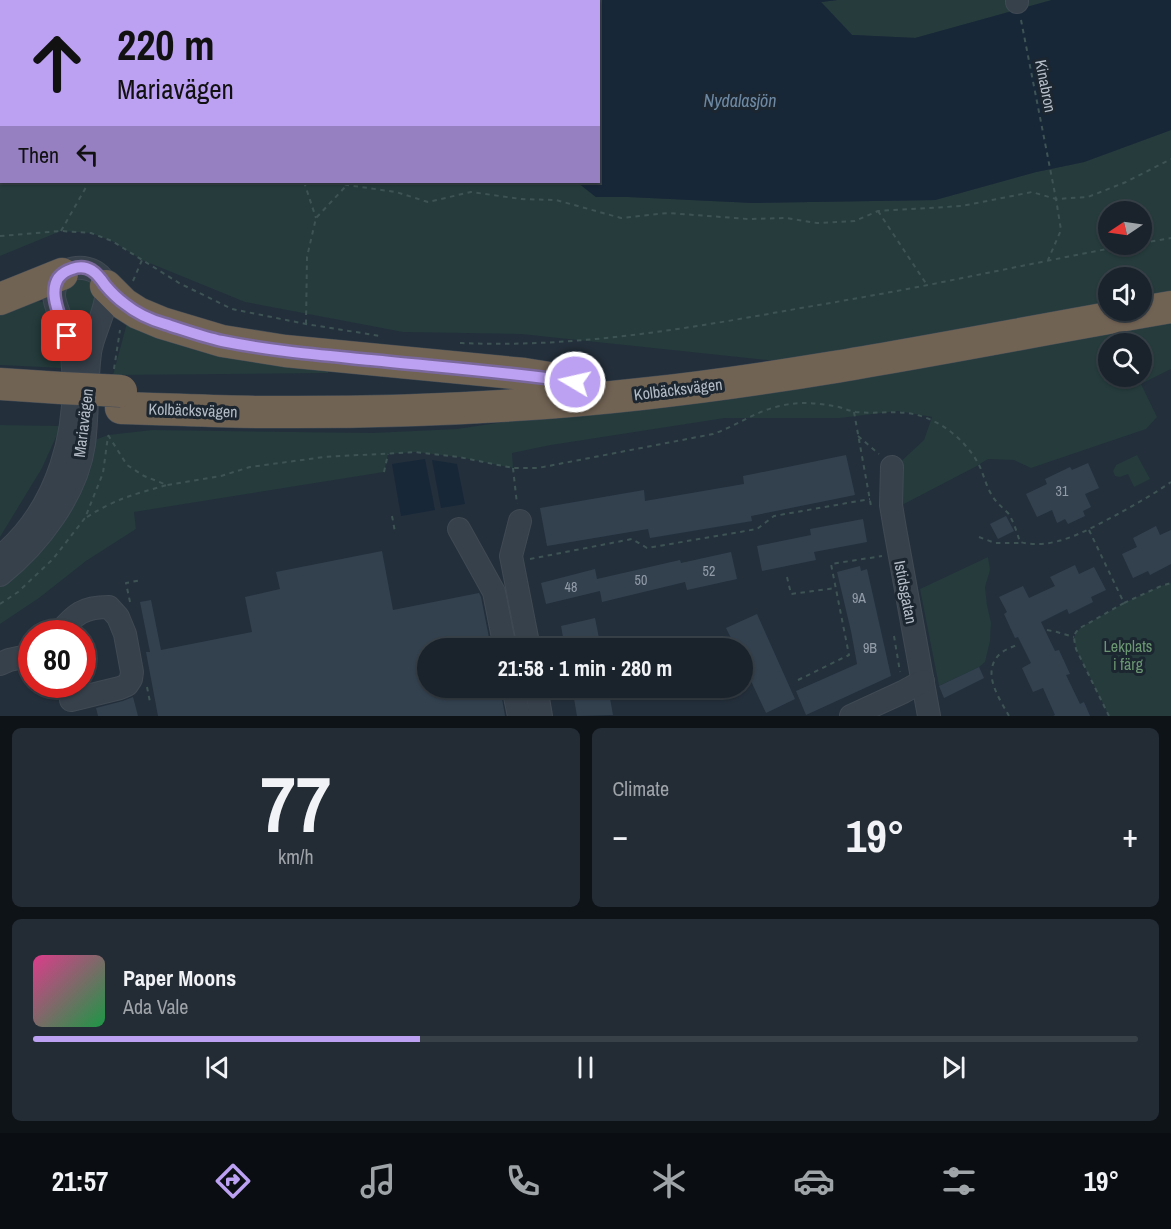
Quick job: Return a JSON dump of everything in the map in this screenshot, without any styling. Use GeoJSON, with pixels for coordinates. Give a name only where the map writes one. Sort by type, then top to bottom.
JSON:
{"type":"FeatureCollection","features":[{"type":"Feature","properties":{"kind":"highway"},"geometry":{"type":"LineString","coordinates":[[0,299],[62,274]]}},
{"type":"Feature","properties":{"kind":"highway"},"geometry":{"type":"LineString","coordinates":[[106,286],[124,304],[138,313],[162,324],[222,341],[285,351],[524,374],[575,382]]}},
{"type":"Feature","properties":{"kind":"highway"},"geometry":{"type":"LineString","coordinates":[[1152,291],[1171,288]]}},
{"type":"Feature","properties":{"kind":"highway","name":"Kolbäcksvägen"},"geometry":{"type":"LineString","coordinates":[[117,411],[258,394],[485,389],[672,372],[801,354],[1098,301]]}},
{"type":"Feature","properties":{"kind":"highway","name":"Kolbäcksvägen"},"geometry":{"type":"LineString","coordinates":[[0,384],[61,396],[117,411],[340,412],[486,406],[711,386],[858,363],[1171,307]]}},
{"type":"Feature","properties":{"kind":"highway","name":"Kolbäcksvägen"},"geometry":{"type":"LineString","coordinates":[[0,402],[61,396]]}},
{"type":"Feature","properties":{"kind":"street"},"geometry":{"type":"LineString","coordinates":[[62,274],[72,269],[89,269],[99,275],[106,286]]}},
{"type":"Feature","properties":{"kind":"street","name":"Mariavägen"},"geometry":{"type":"LineString","coordinates":[[0,557],[27,529],[47,500],[67,448],[71,426],[72,354],[54,295],[62,274]]}},
{"type":"Feature","properties":{"kind":"street","name":"Mariavägen"},"geometry":{"type":"LineString","coordinates":[[0,575],[28,550],[49,524],[79,464],[84,444],[90,350],[104,308],[106,286]]}},
{"type":"Feature","properties":{"kind":"street","name":"Istidsgatan"},"geometry":{"type":"LineString","coordinates":[[891,467],[891,505],[929,716]]}},
{"type":"Feature","properties":{"kind":"street"},"geometry":{"type":"LineString","coordinates":[[520,521],[511,555],[527,638]]}},
{"type":"Feature","properties":{"kind":"street"},"geometry":{"type":"LineString","coordinates":[[459,529],[494,592],[504,638]]}},
{"type":"Feature","properties":{"kind":"street"},"geometry":{"type":"LineString","coordinates":[[70,620],[84,610],[97,607],[109,608],[118,618],[125,634],[132,672],[131,679],[127,685],[120,688],[96,694]]}},
{"type":"Feature","properties":{"kind":"street"},"geometry":{"type":"LineString","coordinates":[[0,664],[18,658]]}},
{"type":"Feature","properties":{"kind":"street"},"geometry":{"type":"LineString","coordinates":[[851,716],[923,681]]}},
{"type":"Feature","properties":{"kind":"street"},"geometry":{"type":"LineString","coordinates":[[515,698],[519,716]]}},
{"type":"Feature","properties":{"kind":"street"},"geometry":{"type":"LineString","coordinates":[[538,698],[541,716]]}},
{"type":"Feature","properties":{"kind":"path","name":"Kinabron"},"geometry":{"type":"LineString","coordinates":[[1017,1],[1061,230],[1048,260]]}},
{"type":"Feature","properties":{"kind":"path"},"geometry":{"type":"LineString","coordinates":[[340,183],[396,192],[428,202],[471,192],[521,199],[556,200],[621,218],[668,213],[748,219],[786,218],[816,223],[855,220],[878,211],[962,206],[1032,192],[1056,198],[1088,197],[1126,182],[1171,159]]}},
{"type":"Feature","properties":{"kind":"path"},"geometry":{"type":"LineString","coordinates":[[62,231],[88,183]]}},
{"type":"Feature","properties":{"kind":"path"},"geometry":{"type":"LineString","coordinates":[[304,183],[316,218]]}},
{"type":"Feature","properties":{"kind":"path"},"geometry":{"type":"LineString","coordinates":[[306,324],[307,257],[316,218],[347,185]]}},
{"type":"Feature","properties":{"kind":"path"},"geometry":{"type":"LineString","coordinates":[[878,211],[927,285]]}},
{"type":"Feature","properties":{"kind":"path"},"geometry":{"type":"LineString","coordinates":[[0,236],[62,231],[91,233],[112,241],[179,282],[232,309],[382,336]]}},
{"type":"Feature","properties":{"kind":"path"},"geometry":{"type":"LineString","coordinates":[[1152,241],[1171,238]]}},
{"type":"Feature","properties":{"kind":"path"},"geometry":{"type":"LineString","coordinates":[[460,343],[504,345],[661,332],[927,285],[1098,251]]}},
{"type":"Feature","properties":{"kind":"path"},"geometry":{"type":"LineString","coordinates":[[85,518],[123,497],[167,485],[221,476],[250,467],[324,457],[415,452],[459,457],[513,468],[538,468],[713,434],[763,411],[786,405],[812,403],[867,414],[903,412],[924,417],[943,426],[965,444],[980,466],[989,490],[1012,520],[1020,543]]}},
{"type":"Feature","properties":{"kind":"path"},"geometry":{"type":"LineString","coordinates":[[117,411],[127,465],[144,476],[167,485]]}},
{"type":"Feature","properties":{"kind":"path"},"geometry":{"type":"LineString","coordinates":[[858,436],[891,467]]}},
{"type":"Feature","properties":{"kind":"path"},"geometry":{"type":"LineString","coordinates":[[384,472],[388,454]]}},
{"type":"Feature","properties":{"kind":"path"},"geometry":{"type":"LineString","coordinates":[[979,537],[995,543],[1047,544],[1089,530],[1171,482]]}},
{"type":"Feature","properties":{"kind":"path"},"geometry":{"type":"LineString","coordinates":[[528,560],[632,539],[647,548],[757,529],[774,516],[870,499]]}},
{"type":"Feature","properties":{"kind":"path"},"geometry":{"type":"LineString","coordinates":[[392,516],[395,532]]}},
{"type":"Feature","properties":{"kind":"path"},"geometry":{"type":"LineString","coordinates":[[1089,530],[1124,603]]}},
{"type":"Feature","properties":{"kind":"path"},"geometry":{"type":"LineString","coordinates":[[798,680],[849,655],[831,564],[899,554]]}},
{"type":"Feature","properties":{"kind":"path"},"geometry":{"type":"LineString","coordinates":[[787,577],[791,594],[836,588]]}},
{"type":"Feature","properties":{"kind":"path"},"geometry":{"type":"LineString","coordinates":[[126,583],[142,580]]}},
{"type":"Feature","properties":{"kind":"path"},"geometry":{"type":"LineString","coordinates":[[1109,716],[1076,648],[1075,632],[1124,603],[1171,583]]}},
{"type":"Feature","properties":{"kind":"path"},"geometry":{"type":"LineString","coordinates":[[1047,630],[1074,638]]}},
{"type":"Feature","properties":{"kind":"path"},"geometry":{"type":"LineString","coordinates":[[1009,716],[992,684],[992,673],[998,656],[1018,644]]}},
{"type":"Feature","properties":{"kind":"green space"},"geometry":{"type":"Polygon","coordinates":[[[837,0],[1052,0],[916,38],[852,35],[821,2],[837,0]]]}},
{"type":"Feature","properties":{"kind":"green space"},"geometry":{"type":"Polygon","coordinates":[[[1171,130],[1171,369],[1152,378],[1152,333],[1098,333],[1098,387],[1142,387],[1157,417],[1146,429],[1031,468],[1014,460],[988,459],[902,505],[896,466],[924,440],[932,417],[898,411],[840,418],[725,418],[512,453],[513,468],[459,457],[415,452],[388,454],[384,472],[134,512],[136,529],[86,561],[39,598],[0,624],[0,575],[84,444],[108,435],[152,430],[372,433],[457,429],[550,415],[777,361],[521,334],[403,332],[245,302],[142,260],[112,241],[91,233],[61,231],[0,256],[0,183],[578,183],[596,197],[754,203],[935,200],[1036,172],[1084,162],[1171,130]]]}},
{"type":"Feature","properties":{"kind":"green space"},"geometry":{"type":"Polygon","coordinates":[[[84,277],[92,282],[97,293],[89,316],[82,355],[64,300],[65,289],[73,281],[84,277]]]}},
{"type":"Feature","properties":{"kind":"green space"},"geometry":{"type":"Polygon","coordinates":[[[32,300],[43,302],[62,368],[0,365],[0,310],[32,300]]]}},
{"type":"Feature","properties":{"kind":"green space"},"geometry":{"type":"Polygon","coordinates":[[[128,319],[330,365],[328,373],[113,375],[128,319]]]}},
{"type":"Feature","properties":{"kind":"green space"},"geometry":{"type":"Polygon","coordinates":[[[0,425],[61,426],[42,468],[0,537],[0,425]]]}},
{"type":"Feature","properties":{"kind":"green space"},"geometry":{"type":"Polygon","coordinates":[[[1137,455],[1150,479],[1134,487],[1128,474],[1115,476],[1113,471],[1116,465],[1137,455]]]}},
{"type":"Feature","properties":{"kind":"green space"},"geometry":{"type":"Polygon","coordinates":[[[988,557],[990,570],[985,587],[991,623],[985,662],[939,686],[920,589],[988,557]]]}},
{"type":"Feature","properties":{"kind":"green space","name":"Lekplats i färg"},"geometry":{"type":"Polygon","coordinates":[[[1171,583],[1171,716],[1109,716],[1076,649],[1074,637],[1080,628],[1124,603],[1171,583]]]}},
{"type":"Feature","properties":{"kind":"water","name":"Nydalasjön"},"geometry":{"type":"Polygon","coordinates":[[[600,0],[837,0],[821,2],[852,35],[915,38],[1052,0],[1171,0],[1171,130],[1084,162],[1036,172],[935,200],[754,203],[596,197],[578,183],[600,183],[600,0]]]}},
{"type":"Feature","properties":{"kind":"water"},"geometry":{"type":"Polygon","coordinates":[[[425,459],[435,510],[401,516],[392,464],[425,459]]]}},
{"type":"Feature","properties":{"kind":"water"},"geometry":{"type":"Polygon","coordinates":[[[432,460],[457,464],[465,504],[441,508],[432,460]]]}},
{"type":"Feature","properties":{"kind":"building"},"geometry":{"type":"Polygon","coordinates":[[[846,455],[855,495],[751,516],[752,521],[650,538],[648,529],[547,546],[540,508],[644,490],[645,501],[744,484],[743,476],[846,455]]]}},
{"type":"Feature","properties":{"kind":"building"},"geometry":{"type":"Polygon","coordinates":[[[1088,463],[1099,488],[1085,494],[1091,507],[1083,511],[1085,516],[1068,524],[1065,519],[1057,523],[1052,510],[1037,517],[1026,494],[1047,484],[1045,479],[1070,467],[1072,470],[1088,463]]]}},
{"type":"Feature","properties":{"kind":"building"},"geometry":{"type":"Polygon","coordinates":[[[1006,516],[1014,531],[998,539],[990,524],[1006,516]]]}},
{"type":"Feature","properties":{"kind":"building"},"geometry":{"type":"Polygon","coordinates":[[[863,519],[867,542],[814,552],[816,560],[762,571],[757,546],[811,535],[810,529],[863,519]]]}},
{"type":"Feature","properties":{"kind":"building"},"geometry":{"type":"Polygon","coordinates":[[[1156,526],[1160,535],[1171,530],[1171,564],[1150,575],[1148,571],[1133,578],[1122,554],[1137,547],[1133,538],[1156,526]]]}},
{"type":"Feature","properties":{"kind":"building"},"geometry":{"type":"Polygon","coordinates":[[[382,551],[393,610],[479,593],[489,638],[417,638],[417,698],[502,698],[505,716],[158,716],[146,652],[150,652],[140,602],[151,600],[161,650],[252,632],[245,597],[280,589],[276,572],[382,551]]]}},
{"type":"Feature","properties":{"kind":"building"},"geometry":{"type":"Polygon","coordinates":[[[731,552],[737,579],[687,590],[685,582],[602,602],[600,591],[546,604],[541,583],[595,569],[597,579],[680,560],[681,563],[731,552]]]}},
{"type":"Feature","properties":{"kind":"building"},"geometry":{"type":"Polygon","coordinates":[[[1075,565],[1079,574],[1094,567],[1106,590],[1091,597],[1093,602],[1069,614],[1067,609],[1041,622],[1055,651],[1059,650],[1070,674],[1066,675],[1080,704],[1084,702],[1090,716],[1053,716],[1055,715],[1043,688],[1033,692],[1022,668],[1031,663],[1018,637],[1015,638],[1004,614],[1007,612],[999,597],[1023,586],[1029,598],[1055,586],[1050,577],[1075,565]]]}},
{"type":"Feature","properties":{"kind":"building"},"geometry":{"type":"Polygon","coordinates":[[[860,566],[861,571],[867,569],[891,676],[806,715],[796,691],[857,664],[837,572],[860,566]]]}},
{"type":"Feature","properties":{"kind":"building"},"geometry":{"type":"Polygon","coordinates":[[[757,614],[795,699],[766,713],[753,685],[753,638],[731,638],[726,628],[757,614]]]}},
{"type":"Feature","properties":{"kind":"building"},"geometry":{"type":"Polygon","coordinates":[[[595,618],[599,638],[563,638],[561,626],[595,618]]]}},
{"type":"Feature","properties":{"kind":"building"},"geometry":{"type":"Polygon","coordinates":[[[979,667],[984,678],[944,698],[939,686],[979,667]]]}},
{"type":"Feature","properties":{"kind":"building"},"geometry":{"type":"Polygon","coordinates":[[[133,697],[138,716],[98,716],[96,708],[133,697]]]}},
{"type":"Feature","properties":{"kind":"building"},"geometry":{"type":"Polygon","coordinates":[[[574,698],[610,698],[613,715],[577,716],[574,698]]]}},
{"type":"Feature","properties":{"kind":"route"},"geometry":{"type":"LineString","coordinates":[[67,336],[55,302],[55,288],[62,274],[80,268],[89,269],[99,275],[106,286],[124,304],[138,313],[162,324],[222,341],[285,351],[524,374],[575,382]]}}]}
